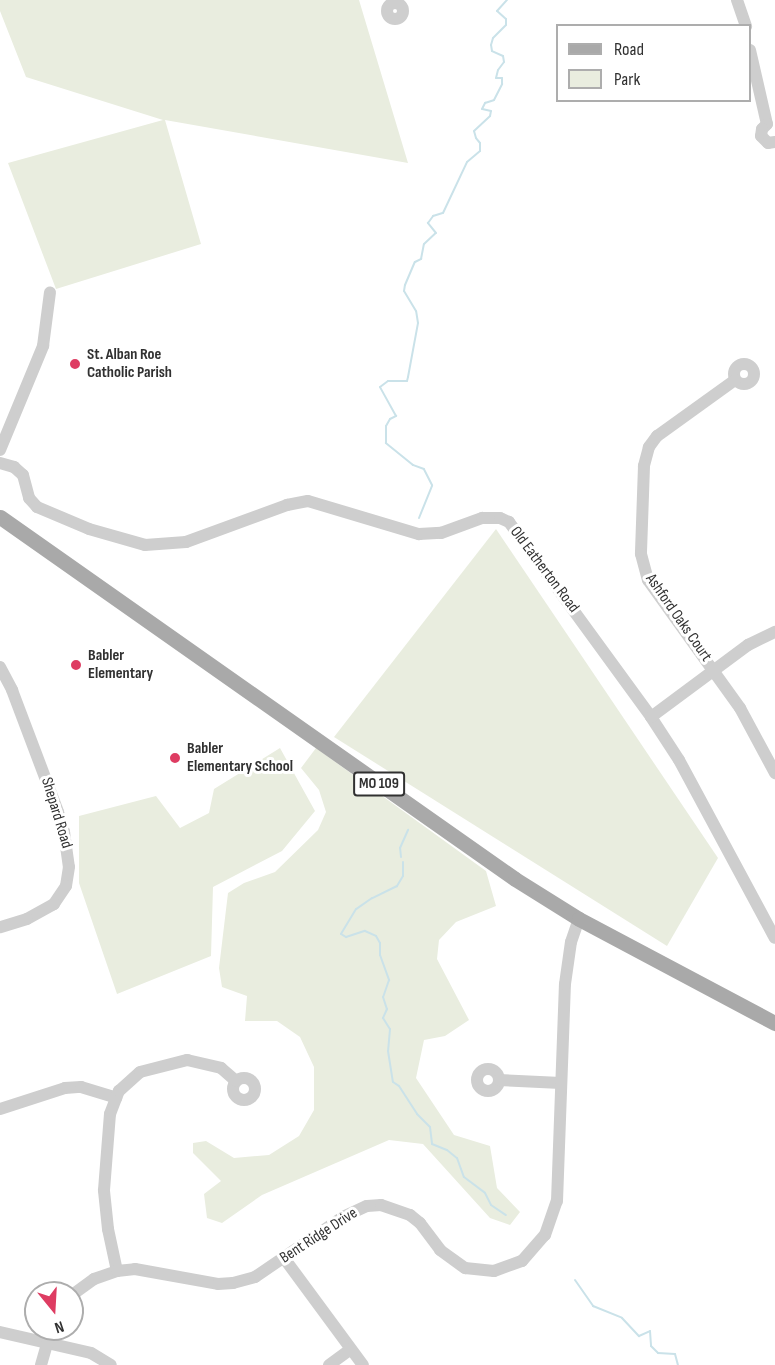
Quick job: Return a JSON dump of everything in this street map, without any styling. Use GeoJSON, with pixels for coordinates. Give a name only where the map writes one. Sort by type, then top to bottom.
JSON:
{"type":"FeatureCollection","features":[{"type":"Feature","properties":{"kind":"main road","name":"MO 109"},"geometry":{"type":"LineString","coordinates":[[0,517],[467,846],[579,920],[775,1023]]}},
{"type":"Feature","properties":{"kind":"street"},"geometry":{"type":"LineString","coordinates":[[737,0],[745,24]]}},
{"type":"Feature","properties":{"kind":"street"},"geometry":{"type":"LineString","coordinates":[[751,54],[771,124],[762,129],[761,136],[768,143],[775,142]]}},
{"type":"Feature","properties":{"kind":"street"},"geometry":{"type":"LineString","coordinates":[[0,450],[43,346],[47,331],[50,292]]}},
{"type":"Feature","properties":{"kind":"street","name":"Ashford Oaks Court"},"geometry":{"type":"LineString","coordinates":[[735,380],[657,435],[650,447],[644,466],[641,554],[648,580],[740,708],[775,774]]}},
{"type":"Feature","properties":{"kind":"street","name":"Old Eatherton Road"},"geometry":{"type":"LineString","coordinates":[[0,463],[14,467],[22,475],[29,498],[37,507],[89,529],[145,545],[186,542],[287,506],[308,501],[418,534],[441,533],[482,518],[500,518],[514,527],[651,717],[679,760],[775,938]]}},
{"type":"Feature","properties":{"kind":"street"},"geometry":{"type":"LineString","coordinates":[[651,717],[748,645],[775,632]]}},
{"type":"Feature","properties":{"kind":"street","name":"Shepard Road"},"geometry":{"type":"LineString","coordinates":[[0,667],[12,690],[58,812],[64,832],[69,867],[66,886],[54,904],[27,919],[0,927]]}},
{"type":"Feature","properties":{"kind":"street","name":"Bent Ridge Drive"},"geometry":{"type":"LineString","coordinates":[[84,1286],[94,1279],[117,1271],[135,1269],[218,1284],[233,1283],[255,1277],[357,1209],[381,1205],[410,1215],[420,1222],[440,1250],[465,1268],[494,1271],[522,1261],[545,1235],[557,1201],[567,964],[579,920]]}},
{"type":"Feature","properties":{"kind":"street"},"geometry":{"type":"LineString","coordinates":[[117,1271],[108,1229],[104,1190],[110,1114],[116,1098],[130,1079],[140,1072],[180,1060],[210,1064],[221,1068],[236,1081]]}},
{"type":"Feature","properties":{"kind":"street"},"geometry":{"type":"LineString","coordinates":[[498,1080],[561,1083]]}},
{"type":"Feature","properties":{"kind":"street"},"geometry":{"type":"LineString","coordinates":[[0,1109],[65,1088],[81,1087],[116,1098]]}},
{"type":"Feature","properties":{"kind":"street"},"geometry":{"type":"LineString","coordinates":[[284,1258],[363,1365]]}},
{"type":"Feature","properties":{"kind":"street"},"geometry":{"type":"LineString","coordinates":[[0,1332],[91,1353],[111,1365]]}},
{"type":"Feature","properties":{"kind":"street"},"geometry":{"type":"LineString","coordinates":[[41,1365],[46,1342]]}},
{"type":"Feature","properties":{"kind":"street"},"geometry":{"type":"LineString","coordinates":[[329,1365],[350,1350]]}},
{"type":"Feature","properties":{"kind":"green space"},"geometry":{"type":"Polygon","coordinates":[[[0,0],[359,0],[408,163],[165,120],[201,244],[56,289],[8,163],[163,120],[26,77],[0,11],[0,0]]]}},
{"type":"Feature","properties":{"kind":"green space"},"geometry":{"type":"Polygon","coordinates":[[[496,529],[718,858],[667,946],[334,737],[496,529]]]}},
{"type":"Feature","properties":{"kind":"green space"},"geometry":{"type":"Polygon","coordinates":[[[280,748],[315,811],[282,851],[213,887],[211,956],[117,994],[79,883],[79,816],[156,796],[180,828],[209,813],[214,789],[280,748]]]}},
{"type":"Feature","properties":{"kind":"green space"},"geometry":{"type":"Polygon","coordinates":[[[316,748],[486,871],[496,906],[456,922],[439,940],[437,959],[469,1020],[445,1036],[424,1040],[416,1078],[454,1135],[490,1146],[497,1188],[520,1212],[510,1225],[490,1218],[423,1144],[389,1140],[262,1195],[222,1223],[207,1218],[204,1194],[221,1181],[193,1153],[193,1143],[206,1141],[234,1158],[269,1155],[299,1136],[314,1110],[314,1067],[300,1037],[277,1021],[245,1021],[247,996],[222,987],[219,968],[228,893],[244,883],[275,872],[318,830],[326,812],[319,790],[301,768],[316,748]]]}},
{"type":"Feature","properties":{"kind":"waterway"},"geometry":{"type":"LineString","coordinates":[[419,518],[432,485],[424,469],[413,465],[386,443],[386,426],[390,419],[396,416],[380,387],[388,381],[407,381],[418,323],[416,311],[404,291],[405,285],[415,262],[421,259],[424,244],[436,233],[428,223],[433,216],[443,213],[467,162],[480,151],[480,143],[474,131],[490,116],[491,111],[482,109],[485,103],[494,100],[502,84],[502,78],[496,78],[504,62],[503,56],[492,51],[491,45],[493,38],[506,25],[506,19],[497,11],[507,0]]}},
{"type":"Feature","properties":{"kind":"waterway"},"geometry":{"type":"LineString","coordinates":[[401,857],[400,848],[408,830]]}},
{"type":"Feature","properties":{"kind":"waterway"},"geometry":{"type":"LineString","coordinates":[[403,862],[403,876],[397,886],[356,909],[341,934],[346,937],[365,931],[376,936],[380,943],[380,955],[389,980],[383,997],[387,1009],[383,1018],[390,1029],[388,1051],[393,1082],[399,1086],[417,1114],[430,1127],[432,1144],[447,1150],[457,1158],[464,1177],[485,1193],[491,1205],[506,1215]]}},
{"type":"Feature","properties":{"kind":"waterway"},"geometry":{"type":"LineString","coordinates":[[575,1280],[593,1306],[622,1318],[639,1336],[650,1331],[651,1346],[658,1353],[675,1354],[678,1365]]}},
{"type":"Feature","properties":{"kind":"place","name":"St. Alban Roe Catholic Parish"},"geometry":{"type":"Point","coordinates":[75,364]}},
{"type":"Feature","properties":{"kind":"place","name":"Babler Elementary"},"geometry":{"type":"Point","coordinates":[76,665]}},
{"type":"Feature","properties":{"kind":"place","name":"Babler Elementary School"},"geometry":{"type":"Point","coordinates":[175,758]}}]}
